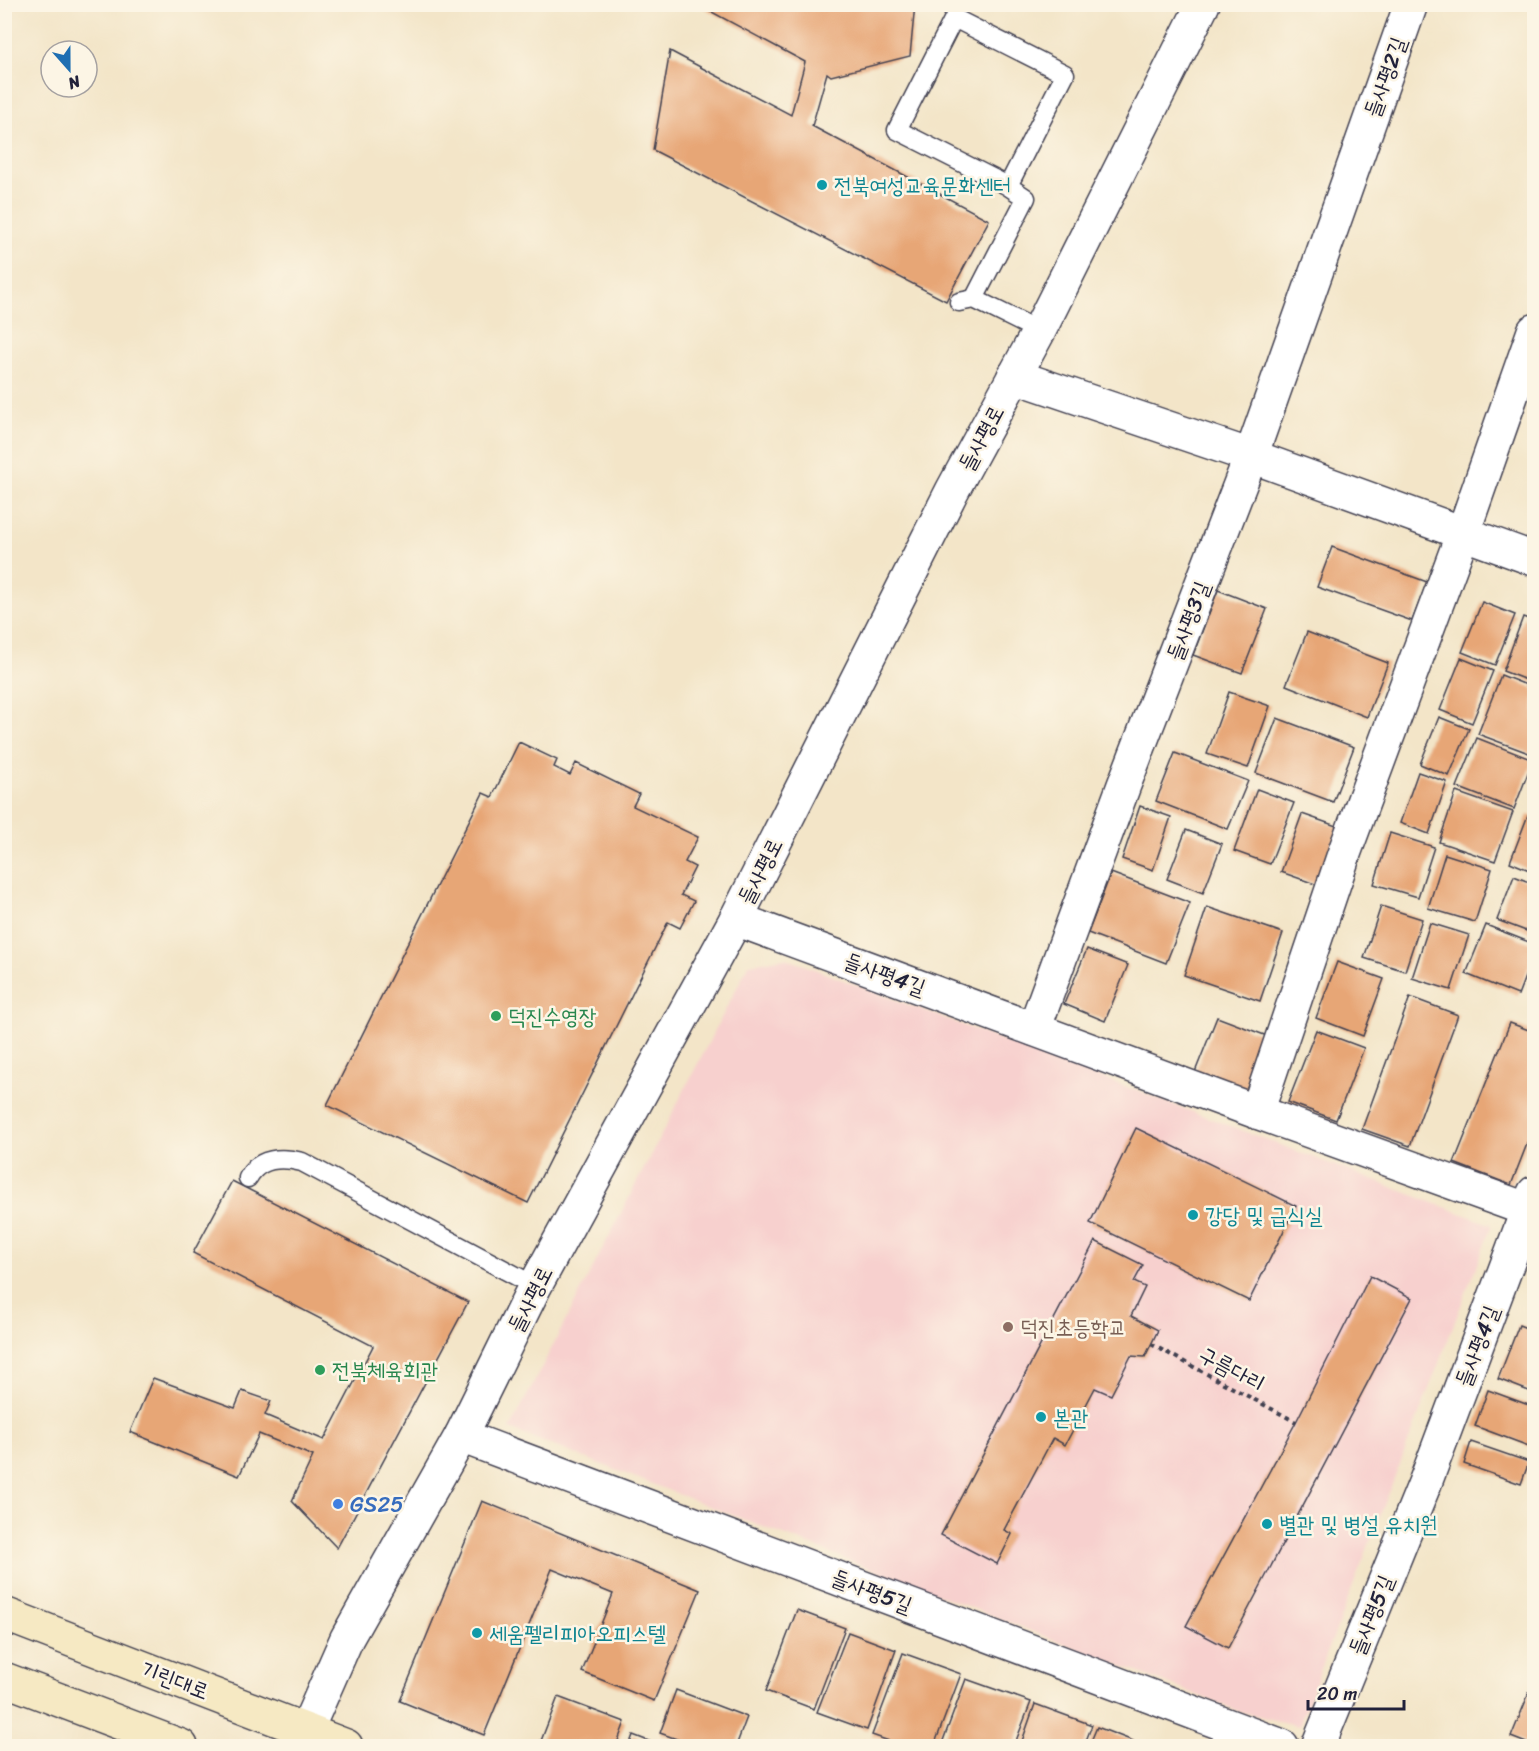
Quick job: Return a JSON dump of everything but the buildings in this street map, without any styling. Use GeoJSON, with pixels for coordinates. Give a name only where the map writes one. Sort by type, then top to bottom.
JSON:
{"type":"FeatureCollection","features":[{"type":"Feature","properties":{"kind":"street","name":"들사평로"},"geometry":{"type":"LineString","coordinates":[[306,1731],[347,1638],[461,1436],[535,1286],[736,919],[952,491],[1039,331],[1203,4]]}},
{"type":"Feature","properties":{"kind":"street","name":"들사평2길"},"geometry":{"type":"LineString","coordinates":[[1359,149],[1411,4]]}},
{"type":"Feature","properties":{"kind":"street","name":"들사평3길"},"geometry":{"type":"LineString","coordinates":[[1034,1029],[1124,785],[1251,456],[1359,149]]}},
{"type":"Feature","properties":{"kind":"street"},"geometry":{"type":"LineString","coordinates":[[1257,1112],[1345,851],[1463,533],[1534,331]]}},
{"type":"Feature","properties":{"kind":"street"},"geometry":{"type":"LineString","coordinates":[[1014,376],[1251,456],[1534,559]]}},
{"type":"Feature","properties":{"kind":"street","name":"들사평4길"},"geometry":{"type":"LineString","coordinates":[[736,919],[1257,1112],[1532,1204],[1425,1483]]}},
{"type":"Feature","properties":{"kind":"street","name":"들사평5길"},"geometry":{"type":"LineString","coordinates":[[461,1436],[1282,1746]]}},
{"type":"Feature","properties":{"kind":"street","name":"들사평5길"},"geometry":{"type":"LineString","coordinates":[[1318,1746],[1425,1483]]}},
{"type":"Feature","properties":{"kind":"street","name":"기린대로"},"geometry":{"type":"LineString","coordinates":[[4,1614],[345,1746]]}},
{"type":"Feature","properties":{"kind":"street"},"geometry":{"type":"LineString","coordinates":[[4,1679],[181,1746]]}},
{"type":"Feature","properties":{"kind":"lane"},"geometry":{"type":"LineString","coordinates":[[1008,186],[1065,74],[954,18],[897,130],[1008,186],[1026,198],[967,300],[1039,331]]}},
{"type":"Feature","properties":{"kind":"lane"},"geometry":{"type":"LineString","coordinates":[[248,1178],[252,1170],[273,1159],[283,1158],[302,1162],[535,1286]]}},
{"type":"Feature","properties":{"kind":"path","name":"구름다리"},"geometry":{"type":"LineString","coordinates":[[1151,1344],[1296,1422]]}},
{"type":"Feature","properties":{"kind":"shaded area","name":"덕진초등학교"},"geometry":{"type":"Polygon","coordinates":[[[785,958],[1492,1225],[1299,1726],[1238,1711],[510,1429],[749,964],[785,958]]]}},
{"type":"Feature","properties":{"kind":"place","name":"전북여성교육문화센터"},"geometry":{"type":"Point","coordinates":[822,185]}},
{"type":"Feature","properties":{"kind":"place","name":"덕진수영장"},"geometry":{"type":"Point","coordinates":[496,1016]}},
{"type":"Feature","properties":{"kind":"place","name":"강당 및 급식실"},"geometry":{"type":"Point","coordinates":[1193,1215]}},
{"type":"Feature","properties":{"kind":"place","name":"덕진초등학교"},"geometry":{"type":"Point","coordinates":[1008,1327]}},
{"type":"Feature","properties":{"kind":"place","name":"전북체육회관"},"geometry":{"type":"Point","coordinates":[320,1370]}},
{"type":"Feature","properties":{"kind":"place","name":"본관"},"geometry":{"type":"Point","coordinates":[1041,1417]}},
{"type":"Feature","properties":{"kind":"place","name":"GS25"},"geometry":{"type":"Point","coordinates":[338,1504]}},
{"type":"Feature","properties":{"kind":"place","name":"별관 및 병설 유치원"},"geometry":{"type":"Point","coordinates":[1267,1524]}},
{"type":"Feature","properties":{"kind":"place","name":"세움펠리피아오피스텔"},"geometry":{"type":"Point","coordinates":[477,1633]}}]}
